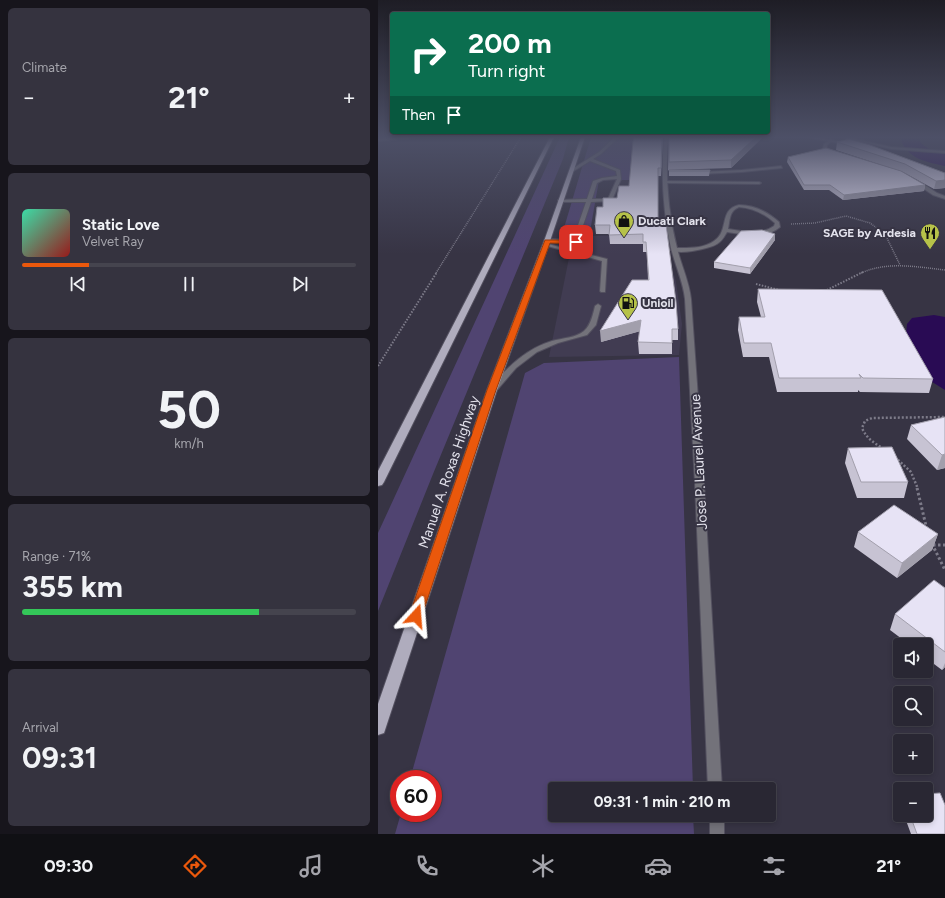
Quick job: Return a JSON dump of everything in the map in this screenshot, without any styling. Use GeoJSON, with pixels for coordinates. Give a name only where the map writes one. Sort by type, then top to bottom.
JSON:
{"type":"FeatureCollection","features":[{"type":"Feature","properties":{"kind":"main road"},"geometry":{"type":"LineString","coordinates":[[378,482],[532,176]]}},
{"type":"Feature","properties":{"kind":"main road","name":"Manuel A. Roxas Highway"},"geometry":{"type":"LineString","coordinates":[[378,727],[492,390],[547,243],[569,176]]}},
{"type":"Feature","properties":{"kind":"street","name":"Jose P. Laurel Avenue"},"geometry":{"type":"LineString","coordinates":[[668,176],[666,182],[668,209],[674,250],[688,294],[699,452],[715,782]]}},
{"type":"Feature","properties":{"kind":"street"},"geometry":{"type":"LineString","coordinates":[[547,243],[576,242],[588,201],[595,182],[602,179],[619,177],[610,200],[588,201],[560,201]]}},
{"type":"Feature","properties":{"kind":"street"},"geometry":{"type":"LineString","coordinates":[[911,178],[935,194],[945,198]]}},
{"type":"Feature","properties":{"kind":"street"},"geometry":{"type":"LineString","coordinates":[[666,182],[759,183]]}},
{"type":"Feature","properties":{"kind":"street"},"geometry":{"type":"LineString","coordinates":[[674,250],[709,245],[720,239],[725,230],[728,212],[734,208],[747,207],[761,210],[777,223],[774,230],[761,234],[725,230]]}},
{"type":"Feature","properties":{"kind":"street"},"geometry":{"type":"LineString","coordinates":[[547,243],[605,260],[604,291]]}},
{"type":"Feature","properties":{"kind":"street"},"geometry":{"type":"LineString","coordinates":[[492,390],[520,359],[552,343],[584,334],[591,328],[598,306]]}},
{"type":"Feature","properties":{"kind":"street"},"geometry":{"type":"LineString","coordinates":[[717,822],[718,834]]}},
{"type":"Feature","properties":{"kind":"path"},"geometry":{"type":"LineString","coordinates":[[378,366],[497,176]]}},
{"type":"Feature","properties":{"kind":"path"},"geometry":{"type":"LineString","coordinates":[[777,223],[815,223],[846,216],[870,222],[885,234],[900,265]]}},
{"type":"Feature","properties":{"kind":"path"},"geometry":{"type":"LineString","coordinates":[[822,291],[845,283],[864,272],[900,265],[945,270]]}},
{"type":"Feature","properties":{"kind":"path"},"geometry":{"type":"LineString","coordinates":[[756,284],[782,291]]}},
{"type":"Feature","properties":{"kind":"path"},"geometry":{"type":"LineString","coordinates":[[888,452],[865,435],[862,428],[865,421],[872,418],[945,417]]}},
{"type":"Feature","properties":{"kind":"path"},"geometry":{"type":"LineString","coordinates":[[893,455],[905,463],[912,472],[920,495],[928,532]]}},
{"type":"Feature","properties":{"kind":"path"},"geometry":{"type":"LineString","coordinates":[[930,538],[945,570]]}},
{"type":"Feature","properties":{"kind":"path"},"geometry":{"type":"LineString","coordinates":[[933,545],[945,545]]}},
{"type":"Feature","properties":{"kind":"shaded area"},"geometry":{"type":"Polygon","coordinates":[[[542,176],[556,176],[378,611],[378,533],[542,176]]]}},
{"type":"Feature","properties":{"kind":"shaded area"},"geometry":{"type":"Polygon","coordinates":[[[579,176],[658,176],[658,180],[599,180],[588,243],[583,246],[561,238],[579,176]]]}},
{"type":"Feature","properties":{"kind":"shaded area"},"geometry":{"type":"Polygon","coordinates":[[[663,234],[676,282],[682,324],[679,355],[549,357],[571,248],[586,248],[592,236],[663,234]]]}},
{"type":"Feature","properties":{"kind":"shaded area"},"geometry":{"type":"Polygon","coordinates":[[[934,315],[945,317],[945,390],[929,380],[906,335],[907,324],[912,318],[934,315]]]}},
{"type":"Feature","properties":{"kind":"shaded area"},"geometry":{"type":"Polygon","coordinates":[[[679,357],[693,782],[548,782],[548,822],[693,822],[694,834],[395,834],[398,822],[442,822],[442,770],[413,770],[525,373],[544,363],[679,357]]]}},
{"type":"Feature","properties":{"kind":"building"},"geometry":{"type":"Polygon","coordinates":[[[630,176],[658,176],[658,224],[666,224],[676,302],[678,329],[672,329],[672,343],[638,342],[641,320],[600,331],[632,280],[649,280],[646,242],[643,242],[643,234],[609,235],[610,225],[595,225],[597,207],[603,207],[603,198],[617,198],[619,186],[629,186],[630,176]]]}},
{"type":"Feature","properties":{"kind":"building"},"geometry":{"type":"Polygon","coordinates":[[[799,176],[909,176],[925,185],[844,195],[830,185],[804,185],[799,176]]]}},
{"type":"Feature","properties":{"kind":"building"},"geometry":{"type":"Polygon","coordinates":[[[927,176],[945,176],[945,180],[936,181],[927,176]]]}},
{"type":"Feature","properties":{"kind":"building"},"geometry":{"type":"Polygon","coordinates":[[[762,230],[775,234],[750,268],[714,262],[741,231],[762,230]]]}},
{"type":"Feature","properties":{"kind":"building"},"geometry":{"type":"Polygon","coordinates":[[[758,289],[882,290],[933,379],[863,378],[859,374],[861,378],[779,378],[771,343],[744,343],[739,317],[765,317],[758,289]]]}},
{"type":"Feature","properties":{"kind":"building"},"geometry":{"type":"Polygon","coordinates":[[[945,417],[945,454],[942,455],[911,425],[945,417]]]}},
{"type":"Feature","properties":{"kind":"building"},"geometry":{"type":"Polygon","coordinates":[[[892,447],[908,482],[861,482],[848,448],[892,447]]]}},
{"type":"Feature","properties":{"kind":"building"},"geometry":{"type":"Polygon","coordinates":[[[894,505],[938,534],[902,563],[858,532],[894,505]]]}},
{"type":"Feature","properties":{"kind":"building"},"geometry":{"type":"Polygon","coordinates":[[[934,580],[945,588],[945,652],[933,643],[933,638],[927,638],[895,614],[934,580]]]}},
{"type":"Feature","properties":{"kind":"building"},"geometry":{"type":"Polygon","coordinates":[[[940,793],[945,805],[945,834],[917,834],[913,822],[933,822],[933,794],[940,793]]]}},
{"type":"Feature","properties":{"kind":"place","name":"Ducati Clark"},"geometry":{"type":"Point","coordinates":[624,238]}},
{"type":"Feature","properties":{"kind":"place","name":"SAGE by Ardesia"},"geometry":{"type":"Point","coordinates":[930,250]}},
{"type":"Feature","properties":{"kind":"place","name":"Unioil"},"geometry":{"type":"Point","coordinates":[628,320]}},
{"type":"Feature","properties":{"kind":"route"},"geometry":{"type":"LineString","coordinates":[[416,616],[492,390],[547,241],[576,242]]}}]}
